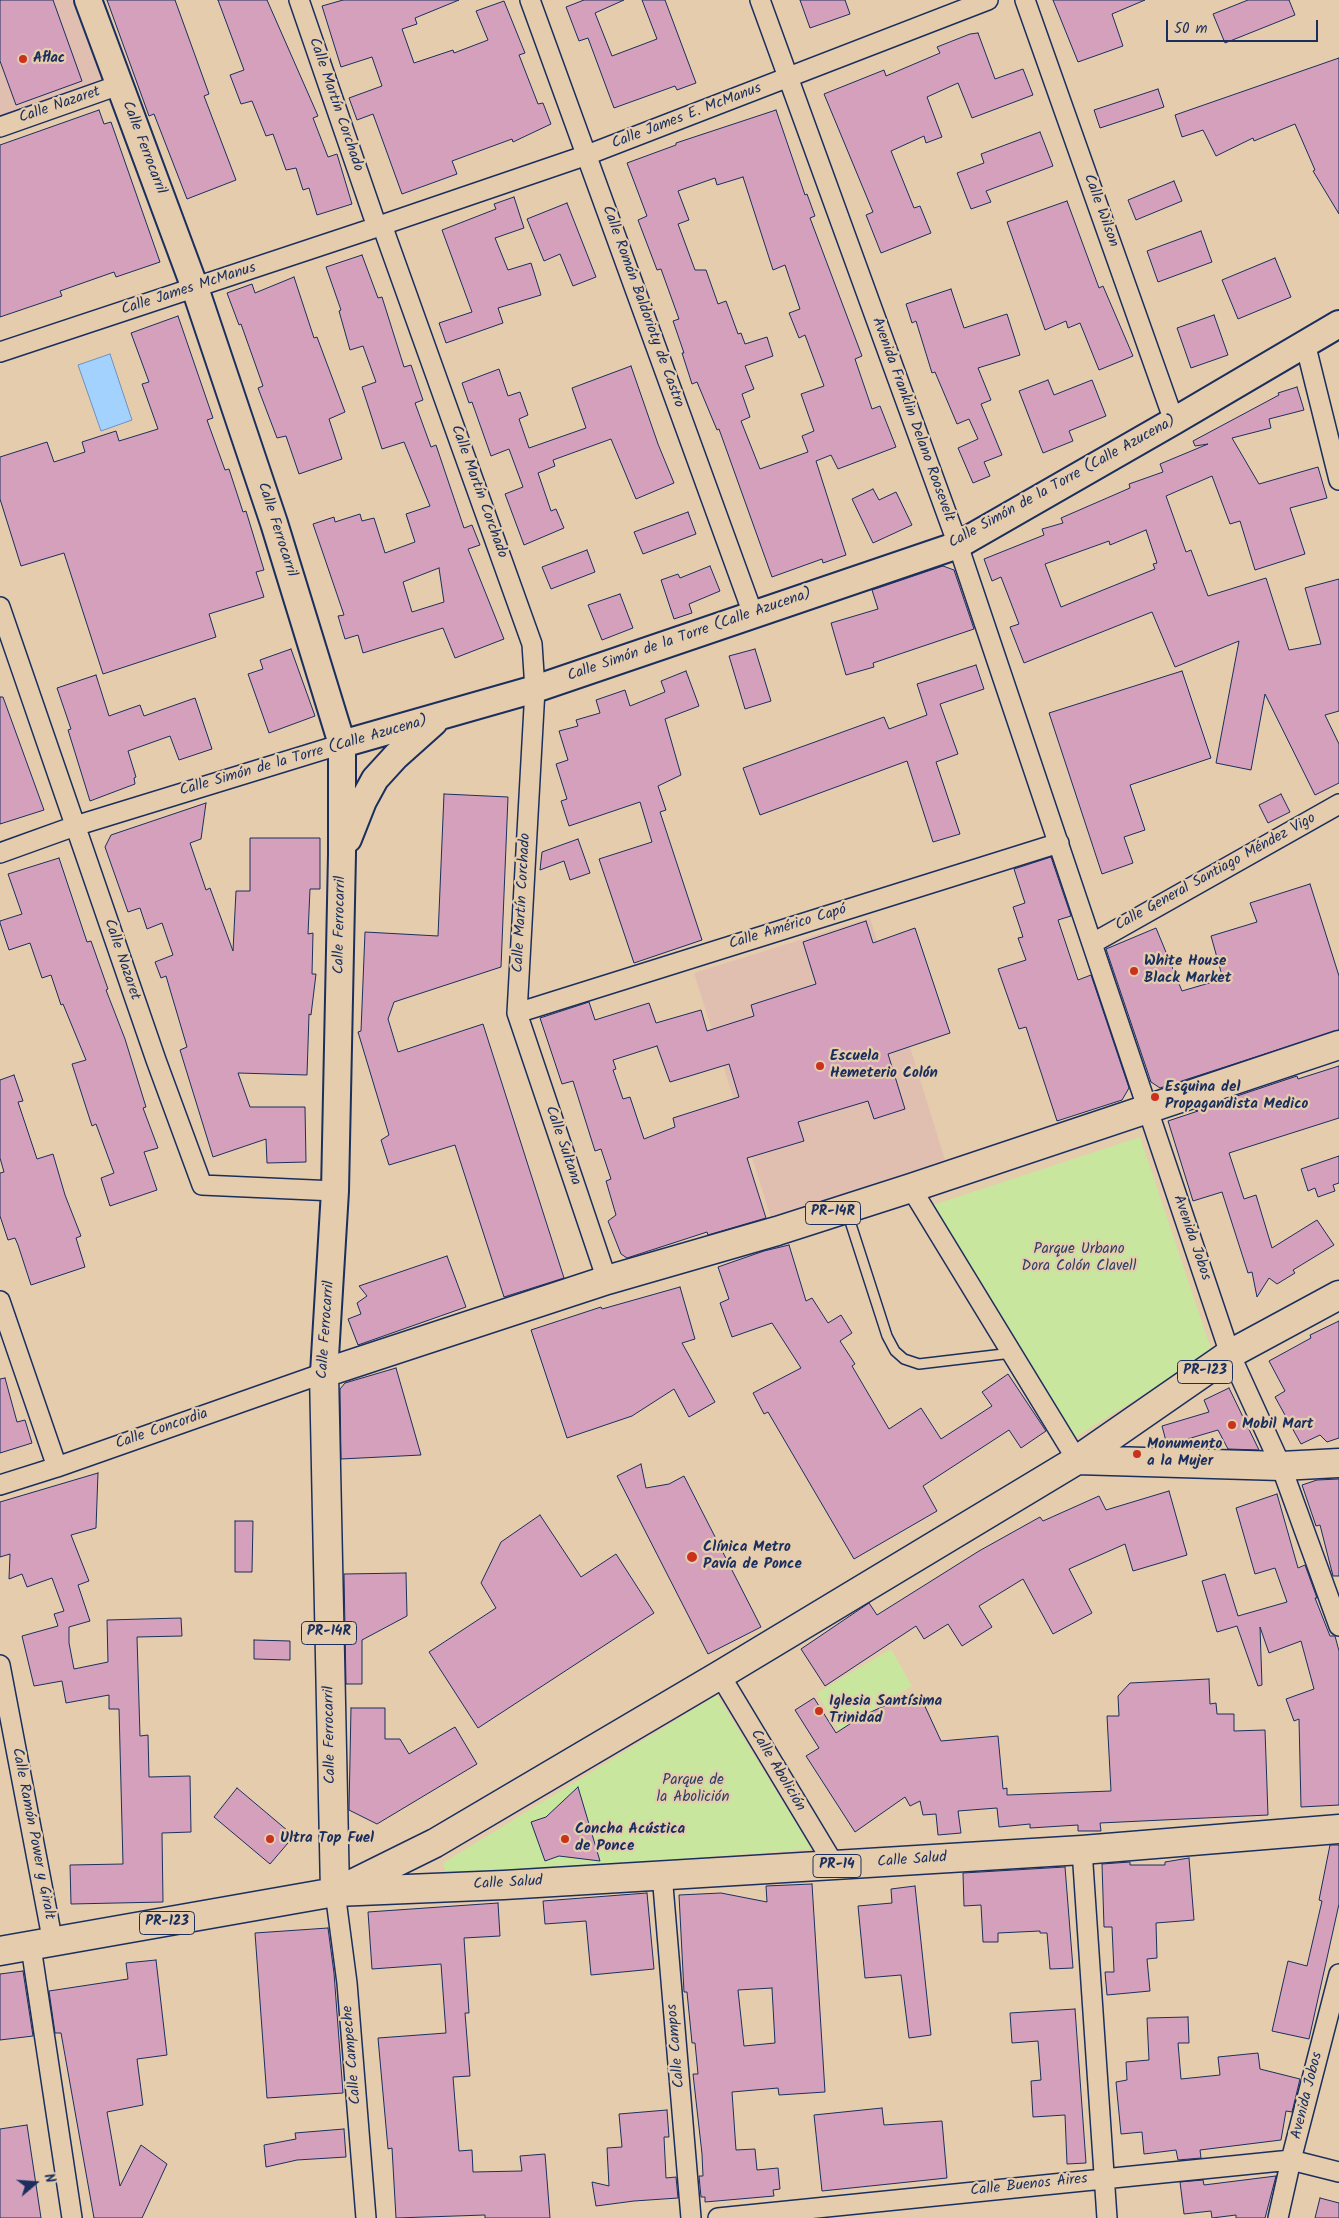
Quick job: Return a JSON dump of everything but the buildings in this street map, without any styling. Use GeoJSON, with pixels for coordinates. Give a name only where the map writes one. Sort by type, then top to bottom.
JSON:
{"type":"FeatureCollection","features":[{"type":"Feature","properties":{"kind":"main road","name":"PR-14R"},"geometry":{"type":"LineString","coordinates":[[324,1373],[607,1280],[911,1188],[1339,1045]]}},
{"type":"Feature","properties":{"kind":"main road","name":"PR-123"},"geometry":{"type":"LineString","coordinates":[[1077,1460],[1230,1354],[1339,1296]]}},
{"type":"Feature","properties":{"kind":"main road","name":"Calle Ferrocarril"},"geometry":{"type":"LineString","coordinates":[[324,1373],[334,1892]]}},
{"type":"Feature","properties":{"kind":"main road"},"geometry":{"type":"LineString","coordinates":[[334,1892],[435,1843],[720,1675],[1077,1460],[1281,1466],[1339,1463]]}},
{"type":"Feature","properties":{"kind":"main road","name":"Calle Salud"},"geometry":{"type":"LineString","coordinates":[[334,1892],[504,1885],[662,1874],[835,1866],[1082,1850],[1339,1829]]}},
{"type":"Feature","properties":{"kind":"main road","name":"PR-123"},"geometry":{"type":"LineString","coordinates":[[0,1951],[334,1892]]}},
{"type":"Feature","properties":{"kind":"street","name":"Calle Ferrocarril"},"geometry":{"type":"LineString","coordinates":[[88,0],[195,288],[274,523],[342,744],[342,854],[335,1191],[324,1373]]}},
{"type":"Feature","properties":{"kind":"street","name":"Calle Martín Corchado"},"geometry":{"type":"LineString","coordinates":[[298,0],[532,644],[535,689],[517,1013]]}},
{"type":"Feature","properties":{"kind":"street","name":"Calle Román Baldorioty de Castro"},"geometry":{"type":"LineString","coordinates":[[530,0],[753,614]]}},
{"type":"Feature","properties":{"kind":"street","name":"Avenida Franklin Delano Roosevelt"},"geometry":{"type":"LineString","coordinates":[[760,0],[958,545],[1058,843]]}},
{"type":"Feature","properties":{"kind":"street","name":"Calle James E. McManus"},"geometry":{"type":"LineString","coordinates":[[380,226],[587,155],[788,79],[988,0]]}},
{"type":"Feature","properties":{"kind":"street","name":"Calle Wilson"},"geometry":{"type":"LineString","coordinates":[[1025,0],[1174,421]]}},
{"type":"Feature","properties":{"kind":"street","name":"Calle Nazaret"},"geometry":{"type":"LineString","coordinates":[[0,127],[119,85]]}},
{"type":"Feature","properties":{"kind":"street","name":"Calle James McManus"},"geometry":{"type":"LineString","coordinates":[[0,352],[380,226]]}},
{"type":"Feature","properties":{"kind":"street","name":"Calle Simón de la Torre (Calle Azucena)"},"geometry":{"type":"LineString","coordinates":[[0,853],[75,826],[342,744],[439,718],[535,689],[958,545],[1339,324]]}},
{"type":"Feature","properties":{"kind":"street"},"geometry":{"type":"LineString","coordinates":[[1305,343],[1339,480]]}},
{"type":"Feature","properties":{"kind":"street","name":"Calle Nazaret"},"geometry":{"type":"LineString","coordinates":[[0,607],[202,1185],[335,1191]]}},
{"type":"Feature","properties":{"kind":"street"},"geometry":{"type":"LineString","coordinates":[[342,854],[363,801],[375,779],[396,756],[439,718]]}},
{"type":"Feature","properties":{"kind":"street","name":"Calle General Santiago Méndez Vigo"},"geometry":{"type":"LineString","coordinates":[[1093,943],[1339,804]]}},
{"type":"Feature","properties":{"kind":"street","name":"Avenida Jobos"},"geometry":{"type":"LineString","coordinates":[[1058,843],[1230,1354],[1281,1466],[1339,1626]]}},
{"type":"Feature","properties":{"kind":"street","name":"Calle Américo Capó"},"geometry":{"type":"LineString","coordinates":[[517,1013],[1058,843]]}},
{"type":"Feature","properties":{"kind":"street","name":"Calle Sultana"},"geometry":{"type":"LineString","coordinates":[[517,1013],[607,1280]]}},
{"type":"Feature","properties":{"kind":"street"},"geometry":{"type":"LineString","coordinates":[[911,1188],[1077,1460]]}},
{"type":"Feature","properties":{"kind":"street"},"geometry":{"type":"LineString","coordinates":[[0,1300],[57,1467]]}},
{"type":"Feature","properties":{"kind":"street","name":"Calle Concordia"},"geometry":{"type":"LineString","coordinates":[[0,1485],[57,1467],[324,1373]]}},
{"type":"Feature","properties":{"kind":"street","name":"Calle Ramón Power y Giralt"},"geometry":{"type":"LineString","coordinates":[[0,1666],[42,1945],[72,2218]]}},
{"type":"Feature","properties":{"kind":"street","name":"Calle Abolición"},"geometry":{"type":"LineString","coordinates":[[720,1675],[835,1866]]}},
{"type":"Feature","properties":{"kind":"street"},"geometry":{"type":"LineString","coordinates":[[1082,1850],[1107,2218]]}},
{"type":"Feature","properties":{"kind":"street","name":"Calle Campos"},"geometry":{"type":"LineString","coordinates":[[662,1874],[691,2218]]}},
{"type":"Feature","properties":{"kind":"street","name":"Calle Campeche"},"geometry":{"type":"LineString","coordinates":[[334,1892],[347,1983],[366,2218]]}},
{"type":"Feature","properties":{"kind":"street","name":"Avenida Jobos"},"geometry":{"type":"LineString","coordinates":[[1278,2218],[1339,1974]]}},
{"type":"Feature","properties":{"kind":"street","name":"Calle Buenos Aires"},"geometry":{"type":"LineString","coordinates":[[718,2218],[1291,2160],[1339,2172]]}},
{"type":"Feature","properties":{"kind":"lane"},"geometry":{"type":"LineString","coordinates":[[846,1209],[887,1336],[895,1351],[904,1358],[919,1364],[1012,1353]]}},
{"type":"Feature","properties":{"kind":"shaded area"},"geometry":{"type":"Polygon","coordinates":[[[0,0],[72,0],[102,81],[0,116],[0,0]]]}},
{"type":"Feature","properties":{"kind":"shaded area","name":"Escuela Hemeterio Colón"},"geometry":{"type":"Polygon","coordinates":[[[870,918],[945,1160],[771,1218],[694,973],[870,918]]]}},
{"type":"Feature","properties":{"kind":"green space","name":"Parque Urbano Dora Colón Clavell"},"geometry":{"type":"Polygon","coordinates":[[[1140,1137],[1212,1352],[1074,1438],[933,1205],[1140,1137]]]}},
{"type":"Feature","properties":{"kind":"green space"},"geometry":{"type":"Polygon","coordinates":[[[891,1649],[912,1686],[839,1730],[817,1693],[891,1649]]]}},
{"type":"Feature","properties":{"kind":"green space","name":"Parque de la Abolición"},"geometry":{"type":"Polygon","coordinates":[[[717,1695],[812,1849],[447,1877],[443,1863],[717,1695]]]}},
{"type":"Feature","properties":{"kind":"water"},"geometry":{"type":"Polygon","coordinates":[[[110,354],[132,420],[101,431],[78,365],[110,354]]]}},
{"type":"Feature","properties":{"kind":"place","name":"Aflac"},"geometry":{"type":"Point","coordinates":[23,59]}},
{"type":"Feature","properties":{"kind":"place","name":"White House Black Market"},"geometry":{"type":"Point","coordinates":[1134,971]}},
{"type":"Feature","properties":{"kind":"place","name":"Escuela Hemeterio Colón"},"geometry":{"type":"Point","coordinates":[820,1066]}},
{"type":"Feature","properties":{"kind":"place","name":"Esquina del Propagandista Medico"},"geometry":{"type":"Point","coordinates":[1155,1097]}},
{"type":"Feature","properties":{"kind":"place","name":"Mobil Mart"},"geometry":{"type":"Point","coordinates":[1232,1425]}},
{"type":"Feature","properties":{"kind":"place","name":"Monumento a la Mujer"},"geometry":{"type":"Point","coordinates":[1137,1454]}},
{"type":"Feature","properties":{"kind":"place","name":"Clínica Metro Pavía de Ponce"},"geometry":{"type":"Point","coordinates":[692,1557]}},
{"type":"Feature","properties":{"kind":"place","name":"Iglesia Santísima Trinidad"},"geometry":{"type":"Point","coordinates":[819,1711]}},
{"type":"Feature","properties":{"kind":"place","name":"Ultra Top Fuel"},"geometry":{"type":"Point","coordinates":[270,1839]}},
{"type":"Feature","properties":{"kind":"place","name":"Concha Acústica de Ponce"},"geometry":{"type":"Point","coordinates":[565,1839]}}]}
